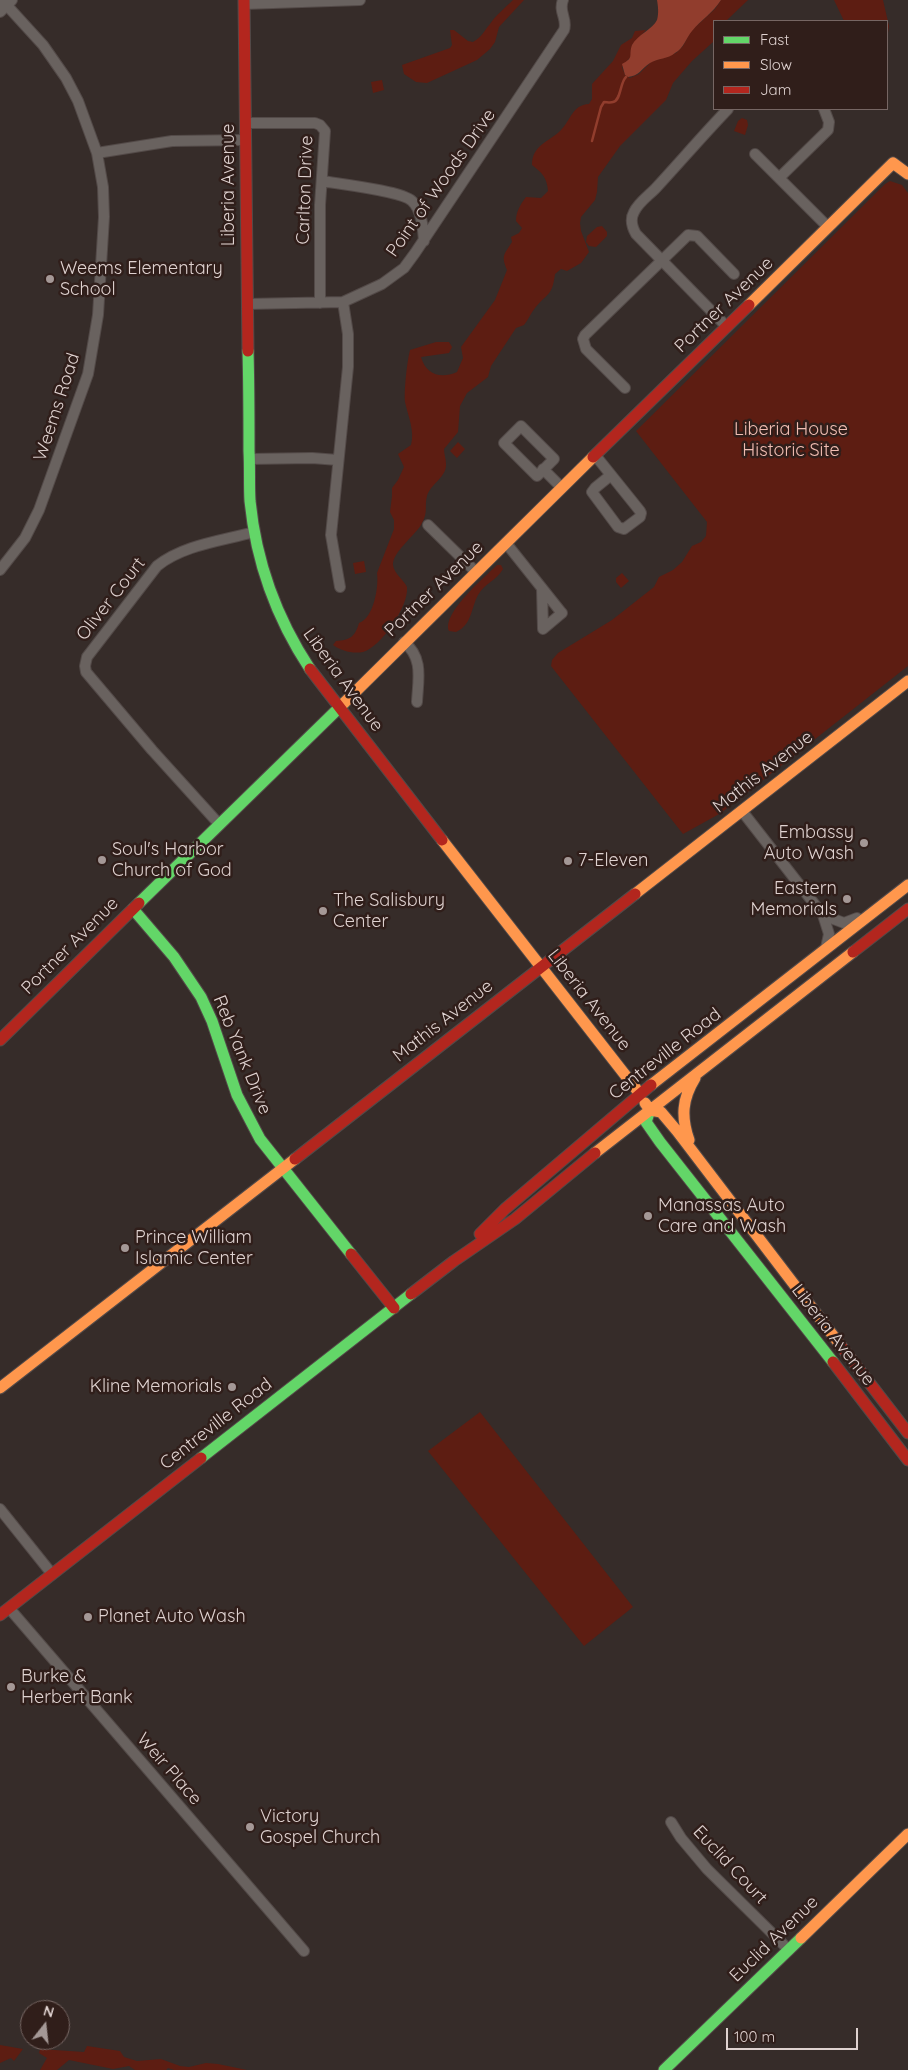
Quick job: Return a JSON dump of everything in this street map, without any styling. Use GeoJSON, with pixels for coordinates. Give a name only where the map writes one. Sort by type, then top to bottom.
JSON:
{"type":"FeatureCollection","features":[{"type":"Feature","properties":{"kind":"main road","name":"Liberia Avenue"},"geometry":{"type":"LineString","coordinates":[[244,2],[250,500],[254,532],[268,586],[287,632],[301,657],[338,708],[640,1094],[650,1110],[662,1112],[908,1432]]}},
{"type":"Feature","properties":{"kind":"main road","name":"Portner Avenue"},"geometry":{"type":"LineString","coordinates":[[0,1040],[893,162],[908,174]]}},
{"type":"Feature","properties":{"kind":"main road","name":"Mathis Avenue"},"geometry":{"type":"LineString","coordinates":[[0,1388],[908,681]]}},
{"type":"Feature","properties":{"kind":"main road","name":"Centreville Road"},"geometry":{"type":"LineString","coordinates":[[454,1261],[505,1209],[640,1094],[908,885]]}},
{"type":"Feature","properties":{"kind":"main road","name":"Reb Yank Drive"},"geometry":{"type":"LineString","coordinates":[[132,909],[171,953],[193,984],[213,1025],[242,1107],[260,1139],[394,1308]]}},
{"type":"Feature","properties":{"kind":"main road","name":"Centreville Road"},"geometry":{"type":"LineString","coordinates":[[4,1611],[454,1261],[515,1220],[609,1142],[908,909]]}},
{"type":"Feature","properties":{"kind":"main road"},"geometry":{"type":"LineString","coordinates":[[695,1155],[683,1126],[682,1115],[689,1088],[699,1073]]}},
{"type":"Feature","properties":{"kind":"main road","name":"Liberia Avenue"},"geometry":{"type":"LineString","coordinates":[[650,1110],[646,1122],[660,1142],[792,1308],[908,1460]]}},
{"type":"Feature","properties":{"kind":"main road"},"geometry":{"type":"LineString","coordinates":[[609,1142],[638,1134],[652,1137],[660,1142]]}},
{"type":"Feature","properties":{"kind":"main road","name":"Euclid Avenue"},"geometry":{"type":"LineString","coordinates":[[664,2070],[908,1834]]}},
{"type":"Feature","properties":{"kind":"street"},"geometry":{"type":"LineString","coordinates":[[244,2],[348,2],[360,0]]}},
{"type":"Feature","properties":{"kind":"street","name":"Point of Woods Drive"},"geometry":{"type":"LineString","coordinates":[[247,304],[343,302],[382,284],[408,264],[564,30],[565,22],[560,6],[563,0]]}},
{"type":"Feature","properties":{"kind":"street","name":"Weems Road"},"geometry":{"type":"LineString","coordinates":[[0,570],[25,538],[39,510],[88,374],[98,315],[104,234],[103,187],[97,153],[88,124],[66,78],[42,45],[5,4]]}},
{"type":"Feature","properties":{"kind":"street"},"geometry":{"type":"LineString","coordinates":[[727,110],[699,138],[633,214],[631,222],[636,234],[727,326]]}},
{"type":"Feature","properties":{"kind":"street"},"geometry":{"type":"LineString","coordinates":[[779,178],[828,130],[829,122],[824,110]]}},
{"type":"Feature","properties":{"kind":"street","name":"Carlton Drive"},"geometry":{"type":"LineString","coordinates":[[246,123],[315,123],[324,128],[326,137],[322,181],[320,303]]}},
{"type":"Feature","properties":{"kind":"street"},"geometry":{"type":"LineString","coordinates":[[97,153],[172,141],[246,140]]}},
{"type":"Feature","properties":{"kind":"street"},"geometry":{"type":"LineString","coordinates":[[755,154],[828,227]]}},
{"type":"Feature","properties":{"kind":"street"},"geometry":{"type":"LineString","coordinates":[[322,181],[397,194],[411,199],[419,212],[424,241]]}},
{"type":"Feature","properties":{"kind":"street"},"geometry":{"type":"LineString","coordinates":[[625,388],[586,349],[583,344],[584,337],[688,235],[693,234],[734,274]]}},
{"type":"Feature","properties":{"kind":"street"},"geometry":{"type":"LineString","coordinates":[[340,587],[331,535],[348,367],[348,334],[343,302]]}},
{"type":"Feature","properties":{"kind":"street"},"geometry":{"type":"LineString","coordinates":[[521,426],[554,459],[543,469],[536,476],[504,443],[521,426]]}},
{"type":"Feature","properties":{"kind":"street"},"geometry":{"type":"LineString","coordinates":[[595,455],[611,475],[641,513],[640,517],[624,529],[618,527],[593,495],[595,488],[611,475]]}},
{"type":"Feature","properties":{"kind":"street"},"geometry":{"type":"LineString","coordinates":[[249,458],[338,460]]}},
{"type":"Feature","properties":{"kind":"street"},"geometry":{"type":"LineString","coordinates":[[543,469],[562,488]]}},
{"type":"Feature","properties":{"kind":"street"},"geometry":{"type":"LineString","coordinates":[[428,525],[476,572]]}},
{"type":"Feature","properties":{"kind":"street","name":"Oliver Court"},"geometry":{"type":"LineString","coordinates":[[219,824],[152,750],[86,672],[85,662],[162,561],[185,550],[254,532]]}},
{"type":"Feature","properties":{"kind":"street"},"geometry":{"type":"LineString","coordinates":[[506,543],[542,588]]}},
{"type":"Feature","properties":{"kind":"street"},"geometry":{"type":"LineString","coordinates":[[404,642],[415,654],[418,662],[416,702]]}},
{"type":"Feature","properties":{"kind":"street"},"geometry":{"type":"LineString","coordinates":[[742,811],[823,915],[829,934],[825,951]]}},
{"type":"Feature","properties":{"kind":"street"},"geometry":{"type":"LineString","coordinates":[[823,915],[833,920],[844,922],[876,910]]}},
{"type":"Feature","properties":{"kind":"street"},"geometry":{"type":"LineString","coordinates":[[0,1509],[52,1574]]}},
{"type":"Feature","properties":{"kind":"street","name":"Weir Place"},"geometry":{"type":"LineString","coordinates":[[4,1611],[304,1952]]}},
{"type":"Feature","properties":{"kind":"street","name":"Euclid Court"},"geometry":{"type":"LineString","coordinates":[[671,1822],[681,1838],[707,1869],[788,1950]]}},
{"type":"Feature","properties":{"kind":"green space"},"geometry":{"type":"Polygon","coordinates":[[[513,0],[524,0],[499,27],[495,42],[490,49],[477,60],[427,83],[416,82],[404,74],[402,65],[450,48],[452,45],[450,30],[454,30],[468,41],[473,42],[476,40],[513,0]]]}},
{"type":"Feature","properties":{"kind":"green space"},"geometry":{"type":"Polygon","coordinates":[[[721,0],[748,0],[727,20],[713,20],[713,42],[692,61],[673,83],[666,100],[620,146],[598,177],[595,200],[581,217],[580,223],[589,252],[581,263],[567,271],[561,269],[555,274],[551,291],[535,308],[524,325],[516,328],[491,366],[488,377],[467,393],[460,406],[458,432],[444,449],[446,469],[427,496],[426,513],[421,525],[394,560],[395,571],[407,587],[404,604],[399,615],[385,634],[370,649],[355,653],[336,647],[333,645],[336,641],[345,640],[356,632],[359,623],[364,620],[372,608],[377,586],[377,573],[394,529],[394,520],[390,512],[392,488],[404,467],[398,454],[411,445],[412,440],[412,429],[405,402],[410,350],[436,342],[449,342],[452,347],[449,353],[421,357],[430,372],[445,375],[457,372],[463,358],[461,347],[495,300],[507,270],[504,255],[512,242],[511,237],[519,233],[522,228],[516,221],[520,206],[526,197],[541,198],[548,191],[543,176],[532,165],[538,148],[561,130],[575,110],[589,104],[592,99],[592,84],[613,61],[621,45],[632,38],[635,31],[646,30],[632,45],[632,55],[622,67],[625,75],[630,78],[639,74],[651,62],[676,53],[683,46],[691,31],[715,9],[721,0]]]}},
{"type":"Feature","properties":{"kind":"green space"},"geometry":{"type":"Polygon","coordinates":[[[834,0],[883,0],[888,20],[844,20],[834,0]]]}},
{"type":"Feature","properties":{"kind":"green space"},"geometry":{"type":"Polygon","coordinates":[[[382,80],[384,90],[373,93],[371,82],[382,80]]]}},
{"type":"Feature","properties":{"kind":"green space"},"geometry":{"type":"Polygon","coordinates":[[[742,118],[747,120],[748,125],[745,135],[734,131],[738,121],[742,118]]]}},
{"type":"Feature","properties":{"kind":"green space","name":"Liberia House Historic Site"},"geometry":{"type":"Polygon","coordinates":[[[890,181],[902,185],[908,193],[908,666],[721,813],[683,834],[551,666],[552,660],[558,653],[612,620],[654,587],[659,577],[673,570],[682,562],[692,546],[701,542],[706,536],[707,522],[636,431],[890,181]]]}},
{"type":"Feature","properties":{"kind":"green space"},"geometry":{"type":"Polygon","coordinates":[[[602,226],[607,232],[607,236],[596,247],[589,246],[586,242],[587,236],[597,227],[602,226]]]}},
{"type":"Feature","properties":{"kind":"green space"},"geometry":{"type":"Polygon","coordinates":[[[458,442],[465,449],[457,458],[450,451],[458,442]]]}},
{"type":"Feature","properties":{"kind":"green space"},"geometry":{"type":"Polygon","coordinates":[[[364,561],[366,572],[355,574],[353,563],[364,561]]]}},
{"type":"Feature","properties":{"kind":"green space"},"geometry":{"type":"Polygon","coordinates":[[[497,565],[501,565],[503,569],[478,595],[468,621],[456,632],[449,631],[452,615],[458,606],[474,587],[497,565]]]}},
{"type":"Feature","properties":{"kind":"green space"},"geometry":{"type":"Polygon","coordinates":[[[622,573],[629,581],[621,588],[616,582],[616,578],[622,573]]]}},
{"type":"Feature","properties":{"kind":"green space"},"geometry":{"type":"Polygon","coordinates":[[[480,1412],[633,1607],[584,1646],[428,1451],[480,1412]]]}},
{"type":"Feature","properties":{"kind":"green space"},"geometry":{"type":"Polygon","coordinates":[[[0,2045],[22,2050],[14,2061],[11,2058],[0,2063],[0,2045]]]}},
{"type":"Feature","properties":{"kind":"green space"},"geometry":{"type":"Polygon","coordinates":[[[87,2046],[120,2051],[124,2057],[137,2061],[161,2059],[180,2066],[189,2067],[206,2063],[247,2070],[174,2070],[168,2068],[166,2070],[135,2070],[129,2066],[113,2069],[69,2060],[57,2070],[40,2070],[47,2058],[39,2053],[40,2050],[84,2052],[87,2046]]]}},
{"type":"Feature","properties":{"kind":"shaded area"},"geometry":{"type":"Polygon","coordinates":[[[657,0],[721,0],[692,31],[678,51],[653,61],[637,74],[628,77],[625,75],[622,64],[630,58],[634,41],[657,20],[657,0]]]}},
{"type":"Feature","properties":{"kind":"waterway"},"geometry":{"type":"LineString","coordinates":[[592,141],[601,107],[604,102],[616,101],[626,77]]}},
{"type":"Feature","properties":{"kind":"traffic: fast"},"geometry":{"type":"LineString","coordinates":[[248,351],[250,501],[257,546],[278,610],[310,669]]}},
{"type":"Feature","properties":{"kind":"traffic: fast"},"geometry":{"type":"LineString","coordinates":[[139,903],[344,703]]}},
{"type":"Feature","properties":{"kind":"traffic: fast"},"geometry":{"type":"LineString","coordinates":[[133,909],[174,957],[201,997],[212,1021],[237,1095],[260,1139],[351,1254]]}},
{"type":"Feature","properties":{"kind":"traffic: fast"},"geometry":{"type":"LineString","coordinates":[[650,1110],[646,1122],[660,1142],[833,1362]]}},
{"type":"Feature","properties":{"kind":"traffic: fast"},"geometry":{"type":"LineString","coordinates":[[201,1458],[411,1294]]}},
{"type":"Feature","properties":{"kind":"traffic: fast"},"geometry":{"type":"LineString","coordinates":[[664,2070],[801,1938]]}},
{"type":"Feature","properties":{"kind":"traffic: slow"},"geometry":{"type":"LineString","coordinates":[[749,305],[893,163],[908,174]]}},
{"type":"Feature","properties":{"kind":"traffic: slow"},"geometry":{"type":"LineString","coordinates":[[344,703],[593,457]]}},
{"type":"Feature","properties":{"kind":"traffic: slow"},"geometry":{"type":"LineString","coordinates":[[635,894],[908,681]]}},
{"type":"Feature","properties":{"kind":"traffic: slow"},"geometry":{"type":"LineString","coordinates":[[442,840],[640,1094]]}},
{"type":"Feature","properties":{"kind":"traffic: slow"},"geometry":{"type":"LineString","coordinates":[[651,1085],[908,885]]}},
{"type":"Feature","properties":{"kind":"traffic: slow"},"geometry":{"type":"LineString","coordinates":[[595,1153],[853,952]]}},
{"type":"Feature","properties":{"kind":"traffic: slow"},"geometry":{"type":"LineString","coordinates":[[689,1140],[686,1132],[684,1108],[687,1093],[695,1078]]}},
{"type":"Feature","properties":{"kind":"traffic: slow"},"geometry":{"type":"LineString","coordinates":[[645,1103],[650,1110],[661,1112],[677,1131],[841,1346]]}},
{"type":"Feature","properties":{"kind":"traffic: slow"},"geometry":{"type":"LineString","coordinates":[[0,1388],[295,1159]]}},
{"type":"Feature","properties":{"kind":"traffic: slow"},"geometry":{"type":"LineString","coordinates":[[801,1938],[908,1834]]}},
{"type":"Feature","properties":{"kind":"traffic: jam"},"geometry":{"type":"LineString","coordinates":[[244,0],[248,351]]}},
{"type":"Feature","properties":{"kind":"traffic: jam"},"geometry":{"type":"LineString","coordinates":[[593,457],[749,305]]}},
{"type":"Feature","properties":{"kind":"traffic: jam"},"geometry":{"type":"LineString","coordinates":[[310,669],[442,840]]}},
{"type":"Feature","properties":{"kind":"traffic: jam"},"geometry":{"type":"LineString","coordinates":[[295,1159],[635,894]]}},
{"type":"Feature","properties":{"kind":"traffic: jam"},"geometry":{"type":"LineString","coordinates":[[0,1040],[139,903]]}},
{"type":"Feature","properties":{"kind":"traffic: jam"},"geometry":{"type":"LineString","coordinates":[[853,952],[908,909]]}},
{"type":"Feature","properties":{"kind":"traffic: jam"},"geometry":{"type":"LineString","coordinates":[[480,1234],[505,1209],[651,1085]]}},
{"type":"Feature","properties":{"kind":"traffic: jam"},"geometry":{"type":"LineString","coordinates":[[411,1294],[454,1261],[515,1219],[595,1153]]}},
{"type":"Feature","properties":{"kind":"traffic: jam"},"geometry":{"type":"LineString","coordinates":[[351,1254],[394,1308]]}},
{"type":"Feature","properties":{"kind":"traffic: jam"},"geometry":{"type":"LineString","coordinates":[[841,1346],[908,1433]]}},
{"type":"Feature","properties":{"kind":"traffic: jam"},"geometry":{"type":"LineString","coordinates":[[833,1362],[908,1460]]}},
{"type":"Feature","properties":{"kind":"traffic: jam"},"geometry":{"type":"LineString","coordinates":[[0,1615],[201,1458]]}},
{"type":"Feature","properties":{"kind":"place","name":"Weems Elementary School"},"geometry":{"type":"Point","coordinates":[50,279]}},
{"type":"Feature","properties":{"kind":"place","name":"Embassy Auto Wash"},"geometry":{"type":"Point","coordinates":[864,843]}},
{"type":"Feature","properties":{"kind":"place","name":"Soul's Harbor Church of God"},"geometry":{"type":"Point","coordinates":[102,860]}},
{"type":"Feature","properties":{"kind":"place","name":"7-Eleven"},"geometry":{"type":"Point","coordinates":[568,861]}},
{"type":"Feature","properties":{"kind":"place","name":"Eastern Memorials"},"geometry":{"type":"Point","coordinates":[847,899]}},
{"type":"Feature","properties":{"kind":"place","name":"The Salisbury Center"},"geometry":{"type":"Point","coordinates":[323,911]}},
{"type":"Feature","properties":{"kind":"place","name":"Manassas Auto Care and Wash"},"geometry":{"type":"Point","coordinates":[648,1216]}},
{"type":"Feature","properties":{"kind":"place","name":"Prince William Islamic Center"},"geometry":{"type":"Point","coordinates":[125,1248]}},
{"type":"Feature","properties":{"kind":"place","name":"Kline Memorials"},"geometry":{"type":"Point","coordinates":[232,1387]}},
{"type":"Feature","properties":{"kind":"place","name":"Planet Auto Wash"},"geometry":{"type":"Point","coordinates":[88,1617]}},
{"type":"Feature","properties":{"kind":"place","name":"Burke & Herbert Bank"},"geometry":{"type":"Point","coordinates":[11,1687]}},
{"type":"Feature","properties":{"kind":"place","name":"Victory Gospel Church"},"geometry":{"type":"Point","coordinates":[250,1827]}}]}
